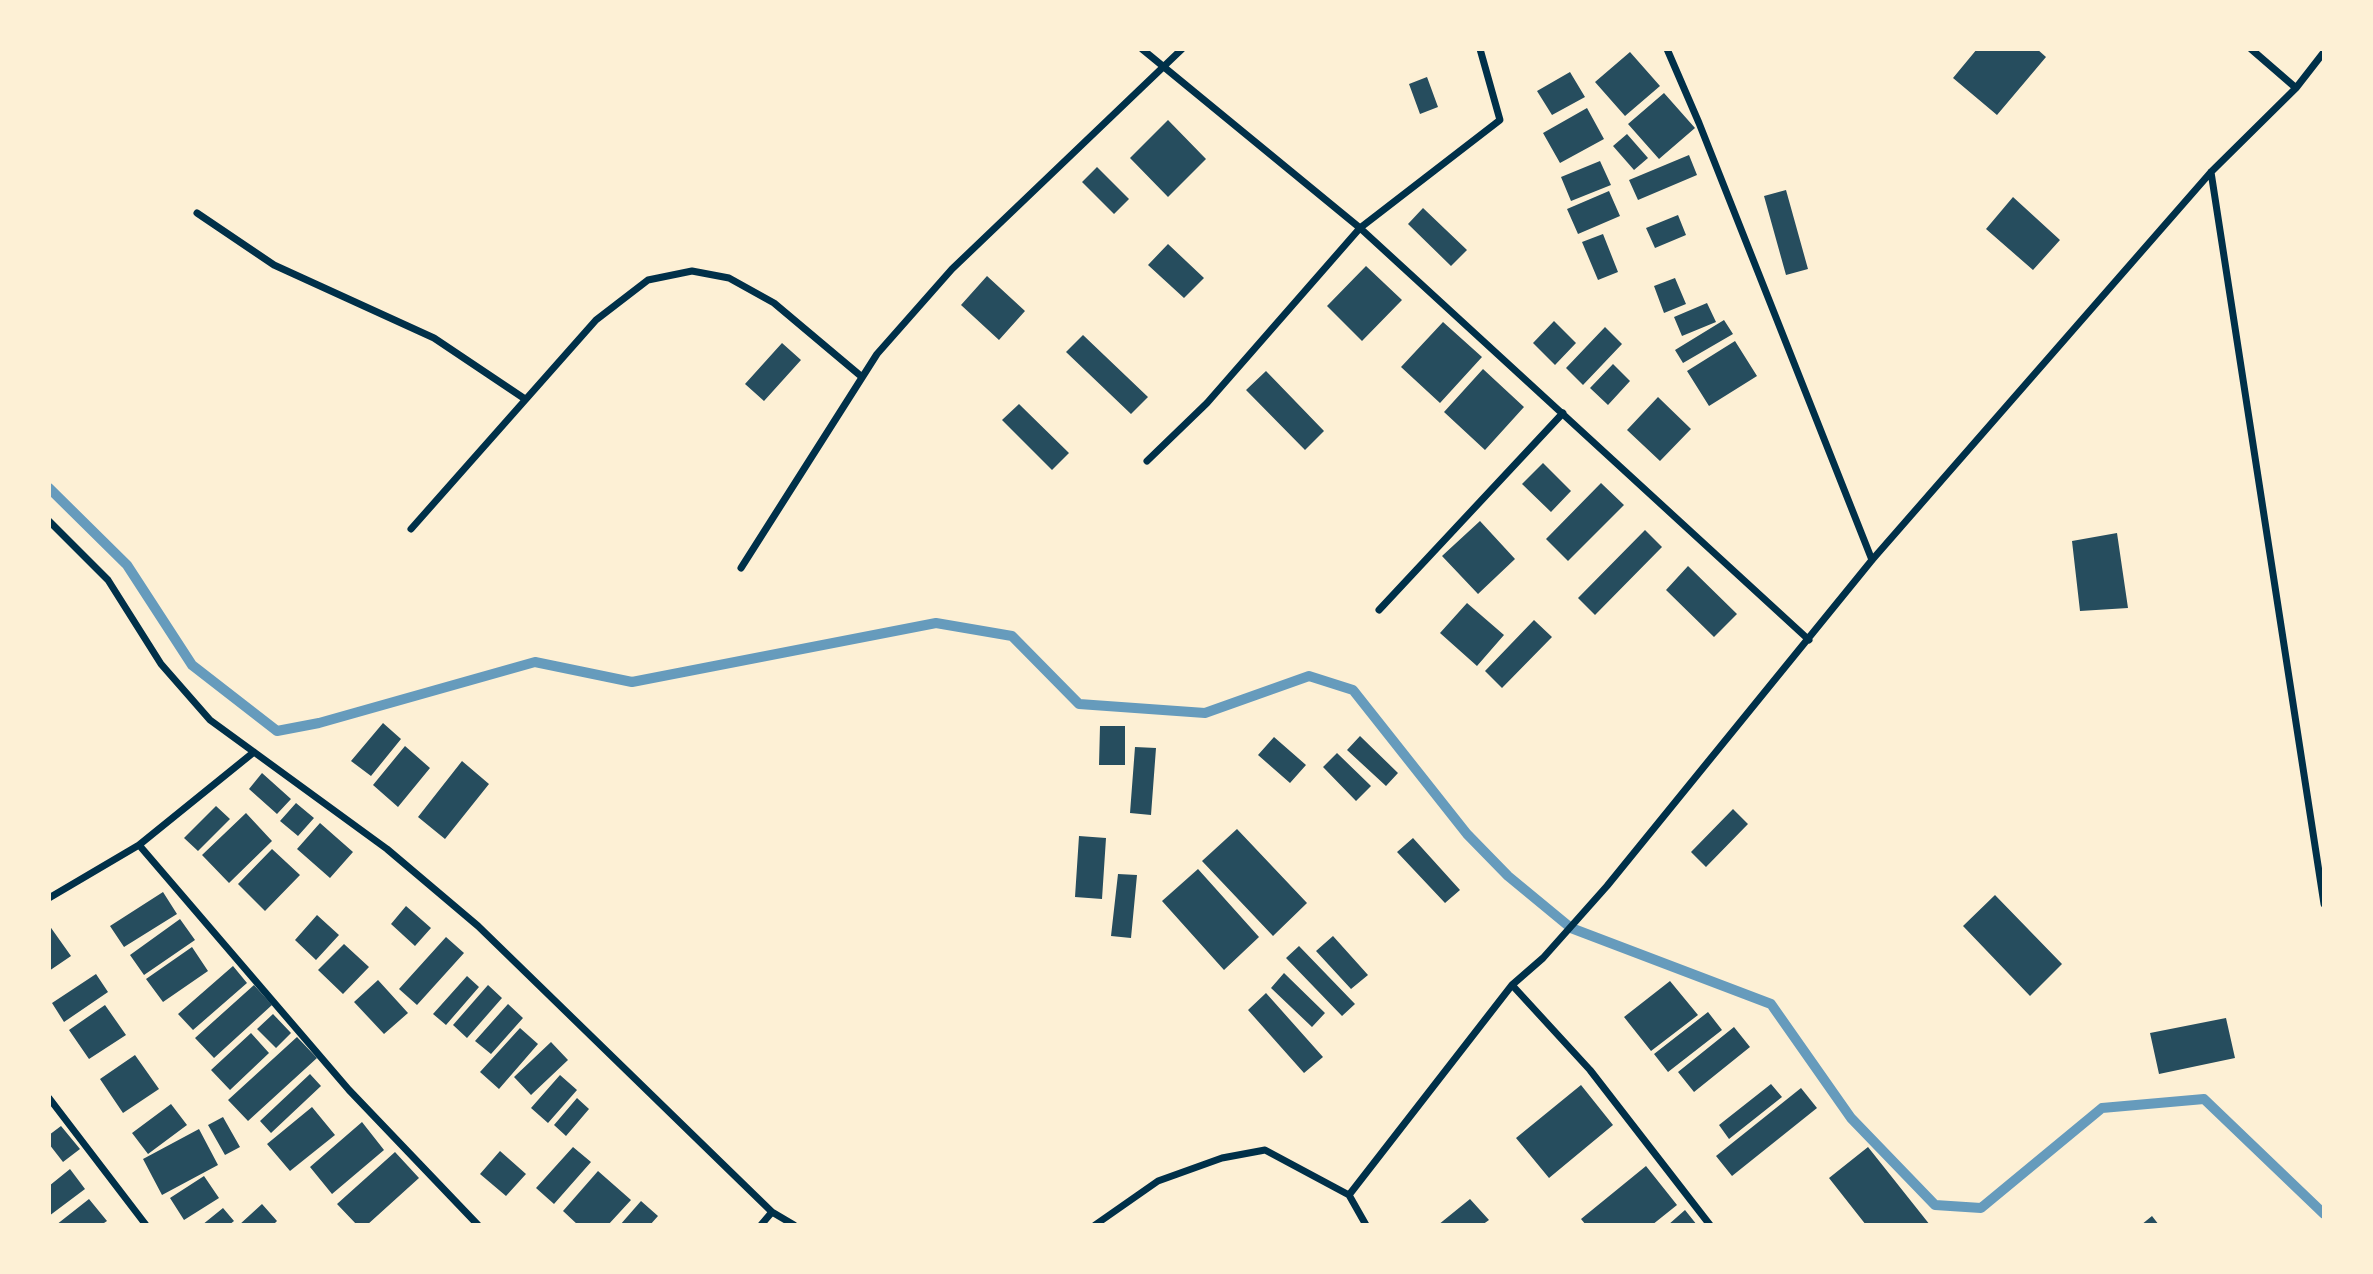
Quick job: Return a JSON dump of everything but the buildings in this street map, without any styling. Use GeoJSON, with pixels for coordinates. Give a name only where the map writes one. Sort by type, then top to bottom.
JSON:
{"type":"FeatureCollection","features":[{"type":"Feature","properties":{"kind":"street"},"geometry":{"type":"LineString","coordinates":[[1143,49],[1360,228],[1809,640]]}},
{"type":"Feature","properties":{"kind":"street"},"geometry":{"type":"LineString","coordinates":[[741,568],[877,354],[952,269],[1182,49]]}},
{"type":"Feature","properties":{"kind":"street"},"geometry":{"type":"LineString","coordinates":[[1147,461],[1207,403],[1360,228],[1500,120],[1480,49]]}},
{"type":"Feature","properties":{"kind":"street"},"geometry":{"type":"LineString","coordinates":[[1667,49],[1699,123],[1872,560]]}},
{"type":"Feature","properties":{"kind":"street"},"geometry":{"type":"LineString","coordinates":[[2251,49],[2295,88]]}},
{"type":"Feature","properties":{"kind":"street"},"geometry":{"type":"LineString","coordinates":[[1349,1195],[1512,985],[1543,958],[1607,886],[1872,560],[2211,172],[2295,88],[2324,52]]}},
{"type":"Feature","properties":{"kind":"street"},"geometry":{"type":"LineString","coordinates":[[2211,172],[2324,904]]}},
{"type":"Feature","properties":{"kind":"street"},"geometry":{"type":"LineString","coordinates":[[197,213],[274,265],[434,338],[525,400]]}},
{"type":"Feature","properties":{"kind":"street"},"geometry":{"type":"LineString","coordinates":[[411,529],[596,320],[648,280],[692,271],[729,278],[774,303],[862,377]]}},
{"type":"Feature","properties":{"kind":"street"},"geometry":{"type":"LineString","coordinates":[[1379,610],[1563,413]]}},
{"type":"Feature","properties":{"kind":"street"},"geometry":{"type":"LineString","coordinates":[[49,521],[108,579],[162,664],[211,720],[387,849],[478,926],[772,1212],[794,1225]]}},
{"type":"Feature","properties":{"kind":"street"},"geometry":{"type":"LineString","coordinates":[[49,898],[139,845],[254,752]]}},
{"type":"Feature","properties":{"kind":"street"},"geometry":{"type":"LineString","coordinates":[[139,845],[349,1090],[478,1225]]}},
{"type":"Feature","properties":{"kind":"street"},"geometry":{"type":"LineString","coordinates":[[1512,985],[1590,1070],[1710,1225]]}},
{"type":"Feature","properties":{"kind":"street"},"geometry":{"type":"LineString","coordinates":[[49,1098],[146,1225]]}},
{"type":"Feature","properties":{"kind":"street"},"geometry":{"type":"LineString","coordinates":[[1095,1225],[1158,1181],[1222,1157],[1265,1150],[1349,1195],[1366,1225]]}},
{"type":"Feature","properties":{"kind":"street"},"geometry":{"type":"LineString","coordinates":[[761,1225],[772,1212]]}},
{"type":"Feature","properties":{"kind":"waterway"},"geometry":{"type":"LineString","coordinates":[[49,488],[127,565],[192,665],[277,731],[319,723],[535,662],[632,682],[936,623],[1012,636],[1079,704],[1205,713],[1309,676],[1353,690],[1467,834],[1508,876],[1571,928],[1771,1004],[1851,1118],[1935,1205],[1981,1208],[2102,1108],[2204,1099],[2324,1214]]}}]}
